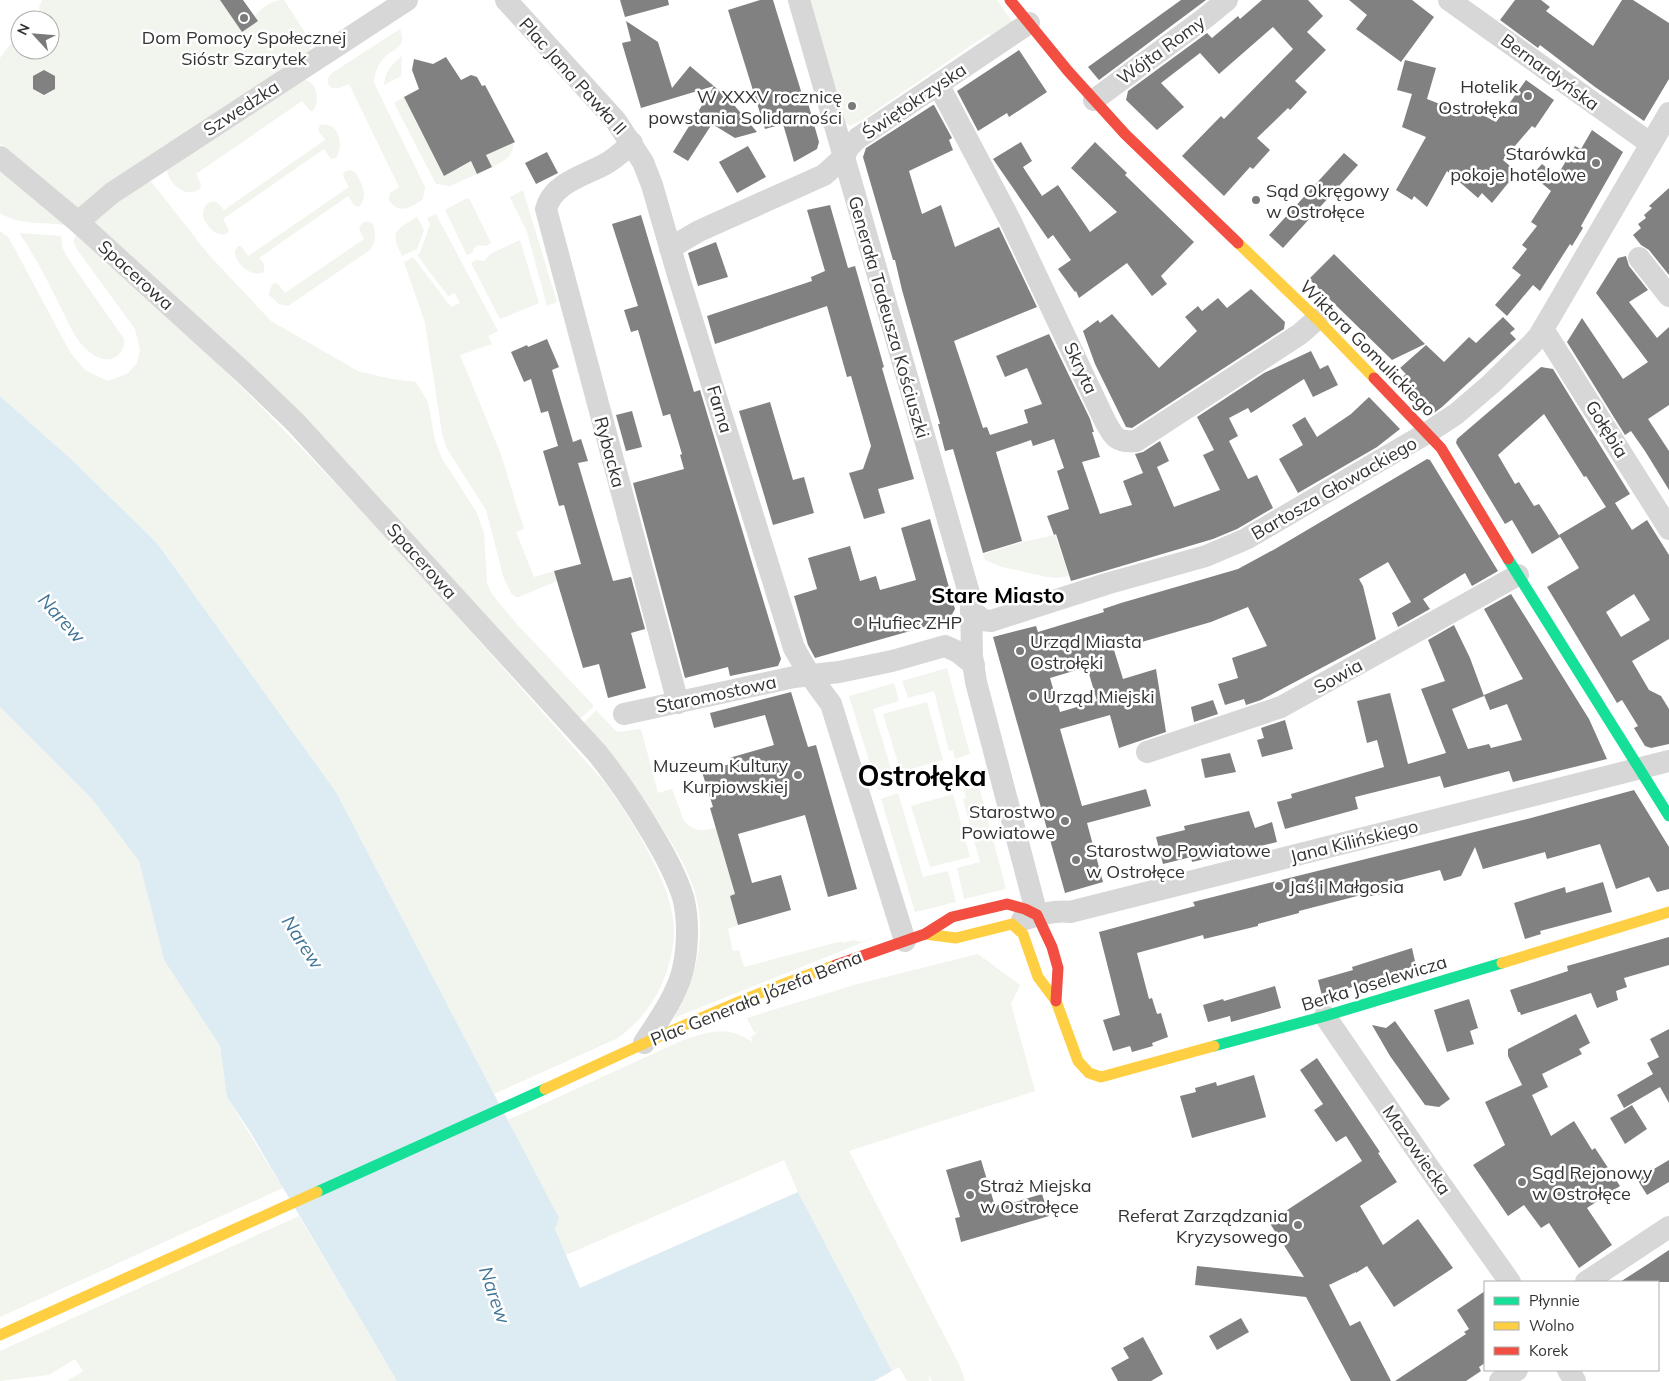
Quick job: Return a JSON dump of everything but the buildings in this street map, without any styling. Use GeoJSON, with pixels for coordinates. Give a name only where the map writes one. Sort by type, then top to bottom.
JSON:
{"type":"FeatureCollection","features":[{"type":"Feature","properties":{"kind":"street","name":"Szwedzka"},"geometry":{"type":"LineString","coordinates":[[78,222],[112,193],[407,0]]}},
{"type":"Feature","properties":{"kind":"street","name":"Plac Jana Pawła II"},"geometry":{"type":"LineString","coordinates":[[506,0],[616,121],[632,143],[609,162],[561,187],[553,193],[548,201]]}},
{"type":"Feature","properties":{"kind":"street","name":"Generała Tadeusza Kościuszki"},"geometry":{"type":"LineString","coordinates":[[799,0],[971,600],[971,636],[974,665]]}},
{"type":"Feature","properties":{"kind":"street","name":"Wiktora Gomulickiego"},"geometry":{"type":"LineString","coordinates":[[1010,0],[1125,134],[1317,319],[1441,448],[1669,816]]}},
{"type":"Feature","properties":{"kind":"street","name":"Wójta Romy"},"geometry":{"type":"LineString","coordinates":[[1094,100],[1227,0]]}},
{"type":"Feature","properties":{"kind":"street","name":"Bernardyńska"},"geometry":{"type":"LineString","coordinates":[[1449,0],[1651,144]]}},
{"type":"Feature","properties":{"kind":"street","name":"Świętokrzyska"},"geometry":{"type":"LineString","coordinates":[[670,248],[699,231],[824,175],[843,158],[849,147],[858,138],[1029,23]]}},
{"type":"Feature","properties":{"kind":"street","name":"Skryta"},"geometry":{"type":"LineString","coordinates":[[938,84],[1010,220],[1105,421],[1114,436],[1119,440],[1125,442],[1136,441],[1300,334],[1317,319]]}},
{"type":"Feature","properties":{"kind":"street","name":"Bartosza Głowackiego"},"geometry":{"type":"LineString","coordinates":[[971,610],[983,620],[991,621],[1218,551],[1246,539],[1456,414],[1491,384],[1531,345],[1543,329],[1669,114]]}},
{"type":"Feature","properties":{"kind":"street","name":"Farna"},"geometry":{"type":"LineString","coordinates":[[632,143],[643,162],[652,185],[794,648],[809,674]]}},
{"type":"Feature","properties":{"kind":"street","name":"Spacerowa"},"geometry":{"type":"LineString","coordinates":[[0,157],[78,222],[244,373],[296,423],[597,753],[622,784],[675,875],[683,898],[686,919],[686,954],[682,973],[667,1007],[644,1043]]}},
{"type":"Feature","properties":{"kind":"street","name":"Rybacka"},"geometry":{"type":"LineString","coordinates":[[548,201],[546,209],[548,220],[678,703]]}},
{"type":"Feature","properties":{"kind":"street"},"geometry":{"type":"LineString","coordinates":[[1639,258],[1669,296]]}},
{"type":"Feature","properties":{"kind":"street","name":"Gołębia"},"geometry":{"type":"LineString","coordinates":[[1543,329],[1669,529]]}},
{"type":"Feature","properties":{"kind":"street","name":"Sowia"},"geometry":{"type":"LineString","coordinates":[[1147,752],[1282,707],[1518,575]]}},
{"type":"Feature","properties":{"kind":"street"},"geometry":{"type":"LineString","coordinates":[[809,674],[839,672],[892,661],[945,646],[958,652],[974,665],[996,762],[1037,915],[1052,947],[1058,968],[1056,1001]]}},
{"type":"Feature","properties":{"kind":"street","name":"Staromostowa"},"geometry":{"type":"LineString","coordinates":[[624,714],[809,674]]}},
{"type":"Feature","properties":{"kind":"street"},"geometry":{"type":"LineString","coordinates":[[809,674],[831,704],[915,938]]}},
{"type":"Feature","properties":{"kind":"street","name":"Jana Kilińskiego"},"geometry":{"type":"LineString","coordinates":[[1037,915],[1060,911],[1070,912],[1669,761]]}},
{"type":"Feature","properties":{"kind":"street","name":"Plac Generała Józefa Bema"},"geometry":{"type":"LineString","coordinates":[[0,1335],[644,1043],[763,992],[915,938],[952,917],[1007,904],[1025,909],[1037,915]]}},
{"type":"Feature","properties":{"kind":"street","name":"Berka Joselewicza"},"geometry":{"type":"LineString","coordinates":[[1056,1001],[1080,1066],[1088,1072],[1101,1077],[1325,1016],[1669,912]]}},
{"type":"Feature","properties":{"kind":"street","name":"Plac Generała Józefa Bema"},"geometry":{"type":"LineString","coordinates":[[915,938],[956,938],[1012,924],[1037,915]]}},
{"type":"Feature","properties":{"kind":"street"},"geometry":{"type":"LineString","coordinates":[[1012,924],[1023,934],[1038,977],[1056,1001]]}},
{"type":"Feature","properties":{"kind":"street","name":"Mazowiecka"},"geometry":{"type":"LineString","coordinates":[[1325,1016],[1423,1160],[1509,1281]]}},
{"type":"Feature","properties":{"kind":"street"},"geometry":{"type":"LineString","coordinates":[[1587,1281],[1669,1226]]}},
{"type":"Feature","properties":{"kind":"street"},"geometry":{"type":"LineString","coordinates":[[1500,1381],[1515,1371]]}},
{"type":"Feature","properties":{"kind":"shaded area"},"geometry":{"type":"Polygon","coordinates":[[[42,0],[220,0],[242,32],[265,6],[284,0],[311,42],[309,53],[81,211],[0,144],[0,58],[10,44],[10,60],[60,60],[60,10],[39,10],[42,0]]]}},
{"type":"Feature","properties":{"kind":"shaded area"},"geometry":{"type":"Polygon","coordinates":[[[809,0],[997,0],[1012,21],[1000,39],[988,34],[862,120],[850,126],[843,120],[809,0]]]}},
{"type":"Feature","properties":{"kind":"shaded area"},"geometry":{"type":"Polygon","coordinates":[[[400,29],[402,35],[401,44],[380,63],[374,83],[425,187],[423,199],[414,205],[401,209],[393,205],[389,200],[390,193],[399,187],[349,84],[339,88],[332,88],[328,80],[332,73],[400,29]]]}},
{"type":"Feature","properties":{"kind":"shaded area"},"geometry":{"type":"Polygon","coordinates":[[[402,56],[401,76],[384,85],[389,69],[402,56]]]}},
{"type":"Feature","properties":{"kind":"shaded area"},"geometry":{"type":"Polygon","coordinates":[[[304,80],[309,81],[315,88],[317,102],[313,111],[310,111],[302,101],[196,174],[201,184],[200,189],[195,192],[179,189],[171,181],[167,170],[304,80]]]}},
{"type":"Feature","properties":{"kind":"shaded area"},"geometry":{"type":"Polygon","coordinates":[[[404,97],[444,175],[471,162],[477,174],[450,186],[436,184],[394,103],[404,97]]]}},
{"type":"Feature","properties":{"kind":"shaded area"},"geometry":{"type":"Polygon","coordinates":[[[320,125],[331,126],[338,135],[340,146],[336,158],[331,159],[324,149],[223,219],[229,230],[227,234],[216,233],[209,228],[203,217],[203,210],[208,203],[217,202],[224,210],[325,140],[318,130],[320,125]]]}},
{"type":"Feature","properties":{"kind":"shaded area"},"geometry":{"type":"Polygon","coordinates":[[[514,140],[511,154],[502,162],[492,167],[486,155],[514,140]]]}},
{"type":"Feature","properties":{"kind":"shaded area"},"geometry":{"type":"Polygon","coordinates":[[[349,170],[355,172],[363,189],[364,198],[359,207],[354,205],[348,196],[259,258],[264,264],[264,272],[254,273],[241,265],[235,251],[238,246],[241,246],[248,256],[349,187],[343,176],[344,172],[349,170]]]}},
{"type":"Feature","properties":{"kind":"shaded area"},"geometry":{"type":"Polygon","coordinates":[[[0,171],[65,225],[15,220],[0,213],[0,171]]]}},
{"type":"Feature","properties":{"kind":"shaded area"},"geometry":{"type":"Polygon","coordinates":[[[150,180],[209,255],[271,321],[358,371],[391,379],[416,382],[428,402],[435,440],[441,457],[477,513],[484,533],[487,583],[492,594],[516,623],[594,706],[580,719],[90,220],[150,180]]]}},
{"type":"Feature","properties":{"kind":"shaded area"},"geometry":{"type":"Polygon","coordinates":[[[523,190],[557,302],[547,306],[527,232],[510,197],[523,190]]]}},
{"type":"Feature","properties":{"kind":"shaded area"},"geometry":{"type":"Polygon","coordinates":[[[467,198],[470,200],[491,243],[486,246],[478,245],[474,248],[473,252],[467,255],[445,210],[467,198]]]}},
{"type":"Feature","properties":{"kind":"shaded area"},"geometry":{"type":"Polygon","coordinates":[[[436,214],[498,331],[488,336],[492,344],[460,355],[500,452],[524,529],[516,532],[534,577],[554,571],[557,581],[519,597],[511,593],[504,579],[486,510],[447,449],[442,433],[425,323],[404,262],[413,257],[451,307],[460,303],[455,293],[448,296],[417,255],[420,253],[430,224],[427,218],[436,214]]]}},
{"type":"Feature","properties":{"kind":"shaded area"},"geometry":{"type":"Polygon","coordinates":[[[417,217],[424,230],[417,249],[402,256],[396,241],[397,232],[399,228],[417,217]]]}},
{"type":"Feature","properties":{"kind":"shaded area"},"geometry":{"type":"Polygon","coordinates":[[[367,221],[372,223],[375,235],[374,243],[367,252],[288,306],[279,304],[269,295],[274,283],[278,284],[285,293],[364,239],[359,229],[362,223],[367,221]]]}},
{"type":"Feature","properties":{"kind":"shaded area"},"geometry":{"type":"Polygon","coordinates":[[[0,231],[9,238],[70,352],[85,370],[107,381],[127,374],[137,363],[140,349],[135,329],[73,242],[77,233],[205,352],[322,469],[445,603],[606,784],[649,852],[666,891],[672,910],[674,927],[671,957],[661,986],[643,1015],[618,1038],[494,1094],[336,792],[157,543],[72,460],[0,396],[0,231]]]}},
{"type":"Feature","properties":{"kind":"shaded area"},"geometry":{"type":"Polygon","coordinates":[[[19,233],[61,236],[62,247],[69,260],[124,339],[123,348],[117,356],[112,359],[101,359],[86,349],[79,341],[37,261],[19,233]]]}},
{"type":"Feature","properties":{"kind":"shaded area"},"geometry":{"type":"Polygon","coordinates":[[[520,240],[539,303],[500,319],[471,263],[476,260],[484,261],[490,254],[520,240]]]}},
{"type":"Feature","properties":{"kind":"shaded area"},"geometry":{"type":"Polygon","coordinates":[[[1055,535],[1069,576],[1047,577],[1002,567],[985,560],[983,554],[1023,542],[1055,535]]]}},
{"type":"Feature","properties":{"kind":"shaded area"},"geometry":{"type":"Polygon","coordinates":[[[947,668],[970,754],[955,759],[953,750],[949,751],[934,691],[908,698],[902,681],[947,668]]]}},
{"type":"Feature","properties":{"kind":"shaded area"},"geometry":{"type":"Polygon","coordinates":[[[894,683],[899,701],[873,709],[896,785],[878,790],[849,696],[894,683]]]}},
{"type":"Feature","properties":{"kind":"shaded area"},"geometry":{"type":"Polygon","coordinates":[[[927,702],[943,760],[901,772],[883,714],[927,702]]]}},
{"type":"Feature","properties":{"kind":"shaded area"},"geometry":{"type":"Polygon","coordinates":[[[0,707],[92,799],[139,861],[164,960],[220,1046],[227,1097],[283,1188],[0,1317],[0,707]]]}},
{"type":"Feature","properties":{"kind":"shaded area"},"geometry":{"type":"Polygon","coordinates":[[[596,710],[617,732],[641,729],[658,793],[672,789],[684,821],[691,827],[703,830],[716,828],[735,894],[730,896],[738,925],[728,929],[733,951],[739,950],[744,967],[842,941],[842,943],[853,940],[861,942],[874,938],[674,1018],[690,984],[699,949],[699,912],[695,894],[682,862],[650,809],[624,771],[584,723],[596,710]]]}},
{"type":"Feature","properties":{"kind":"shaded area"},"geometry":{"type":"Polygon","coordinates":[[[976,775],[1006,889],[964,899],[957,868],[980,862],[963,799],[966,798],[961,780],[976,775]]]}},
{"type":"Feature","properties":{"kind":"shaded area"},"geometry":{"type":"Polygon","coordinates":[[[898,793],[923,877],[948,871],[956,902],[915,912],[881,799],[898,793]]]}},
{"type":"Feature","properties":{"kind":"shaded area"},"geometry":{"type":"Polygon","coordinates":[[[953,794],[970,857],[930,867],[911,806],[953,794]]]}},
{"type":"Feature","properties":{"kind":"shaded area"},"geometry":{"type":"Polygon","coordinates":[[[978,954],[1020,985],[1011,1004],[1035,1091],[849,1151],[959,1364],[965,1381],[932,1381],[929,1375],[929,1381],[907,1381],[899,1367],[892,1371],[798,1192],[784,1160],[566,1255],[508,1120],[683,1040],[719,1031],[735,1033],[753,1042],[751,1037],[757,1033],[754,1032],[747,1018],[854,985],[978,954]]]}},
{"type":"Feature","properties":{"kind":"shaded area"},"geometry":{"type":"Polygon","coordinates":[[[299,1216],[397,1381],[67,1381],[83,1371],[75,1359],[49,1375],[0,1381],[0,1351],[299,1216]]]}},
{"type":"Feature","properties":{"kind":"water","name":"Narew"},"geometry":{"type":"Polygon","coordinates":[[[0,396],[72,460],[157,543],[336,792],[559,1218],[555,1229],[580,1288],[798,1192],[892,1371],[874,1381],[397,1381],[249,1130],[227,1097],[220,1046],[164,960],[139,861],[92,799],[0,707],[0,396]]]}},
{"type":"Feature","properties":{"kind":"traffic: fast"},"geometry":{"type":"LineString","coordinates":[[1508,559],[1669,816]]}},
{"type":"Feature","properties":{"kind":"traffic: fast"},"geometry":{"type":"LineString","coordinates":[[1214,1046],[1325,1016],[1502,963]]}},
{"type":"Feature","properties":{"kind":"traffic: fast"},"geometry":{"type":"LineString","coordinates":[[317,1192],[545,1089]]}},
{"type":"Feature","properties":{"kind":"traffic: slow"},"geometry":{"type":"LineString","coordinates":[[1238,243],[1317,319],[1374,378]]}},
{"type":"Feature","properties":{"kind":"traffic: slow"},"geometry":{"type":"LineString","coordinates":[[1502,963],[1669,912]]}},
{"type":"Feature","properties":{"kind":"traffic: slow"},"geometry":{"type":"LineString","coordinates":[[925,934],[956,938],[1012,924],[1023,934],[1038,977],[1056,1001],[1078,1061],[1089,1073],[1101,1077],[1214,1046]]}},
{"type":"Feature","properties":{"kind":"traffic: slow"},"geometry":{"type":"LineString","coordinates":[[545,1089],[725,1008],[836,965]]}},
{"type":"Feature","properties":{"kind":"traffic: slow"},"geometry":{"type":"LineString","coordinates":[[0,1335],[317,1192]]}},
{"type":"Feature","properties":{"kind":"traffic: jam"},"geometry":{"type":"LineString","coordinates":[[1010,0],[1068,71],[1125,134],[1238,243]]}},
{"type":"Feature","properties":{"kind":"traffic: jam"},"geometry":{"type":"LineString","coordinates":[[1374,378],[1441,448],[1508,559]]}},
{"type":"Feature","properties":{"kind":"traffic: jam"},"geometry":{"type":"LineString","coordinates":[[836,965],[925,934],[952,917],[1007,904],[1025,909],[1037,915],[1052,947],[1058,968],[1056,1001]]}},
{"type":"Feature","properties":{"kind":"place","name":"Dom Pomocy Społecznej Sióstr Szarytek"},"geometry":{"type":"Point","coordinates":[244,18]}},
{"type":"Feature","properties":{"kind":"place","name":"Hotelik Ostrołęka"},"geometry":{"type":"Point","coordinates":[1528,96]}},
{"type":"Feature","properties":{"kind":"place","name":"W XXXV rocznicę powstania Solidarności"},"geometry":{"type":"Point","coordinates":[852,106]}},
{"type":"Feature","properties":{"kind":"place","name":"Starówka pokoje hotelowe"},"geometry":{"type":"Point","coordinates":[1596,163]}},
{"type":"Feature","properties":{"kind":"place","name":"Sąd Okręgowy w Ostrołęce"},"geometry":{"type":"Point","coordinates":[1256,200]}},
{"type":"Feature","properties":{"kind":"place","name":"Hufiec ZHP"},"geometry":{"type":"Point","coordinates":[858,622]}},
{"type":"Feature","properties":{"kind":"place","name":"Urząd Miasta Ostrołęki"},"geometry":{"type":"Point","coordinates":[1020,651]}},
{"type":"Feature","properties":{"kind":"place","name":"Urząd Miejski"},"geometry":{"type":"Point","coordinates":[1033,696]}},
{"type":"Feature","properties":{"kind":"place","name":"Muzeum Kultury Kurpiowskiej"},"geometry":{"type":"Point","coordinates":[798,775]}},
{"type":"Feature","properties":{"kind":"place","name":"Starostwo Powiatowe"},"geometry":{"type":"Point","coordinates":[1065,821]}},
{"type":"Feature","properties":{"kind":"place","name":"Starostwo Powiatowe w Ostrołęce"},"geometry":{"type":"Point","coordinates":[1076,860]}},
{"type":"Feature","properties":{"kind":"place","name":"Jaś i Małgosia"},"geometry":{"type":"Point","coordinates":[1279,886]}},
{"type":"Feature","properties":{"kind":"place","name":"Sąd Rejonowy w Ostrołęce"},"geometry":{"type":"Point","coordinates":[1522,1182]}},
{"type":"Feature","properties":{"kind":"place","name":"Straż Miejska w Ostrołęce"},"geometry":{"type":"Point","coordinates":[970,1195]}},
{"type":"Feature","properties":{"kind":"place","name":"Referat Zarządzania Kryzysowego"},"geometry":{"type":"Point","coordinates":[1298,1225]}},
{"type":"Feature","properties":{"kind":"district","name":"Stare Miasto"},"geometry":{"type":"Point","coordinates":[998,595]}},
{"type":"Feature","properties":{"kind":"district","name":"Ostrołęka"},"geometry":{"type":"Point","coordinates":[922,775]}}]}
